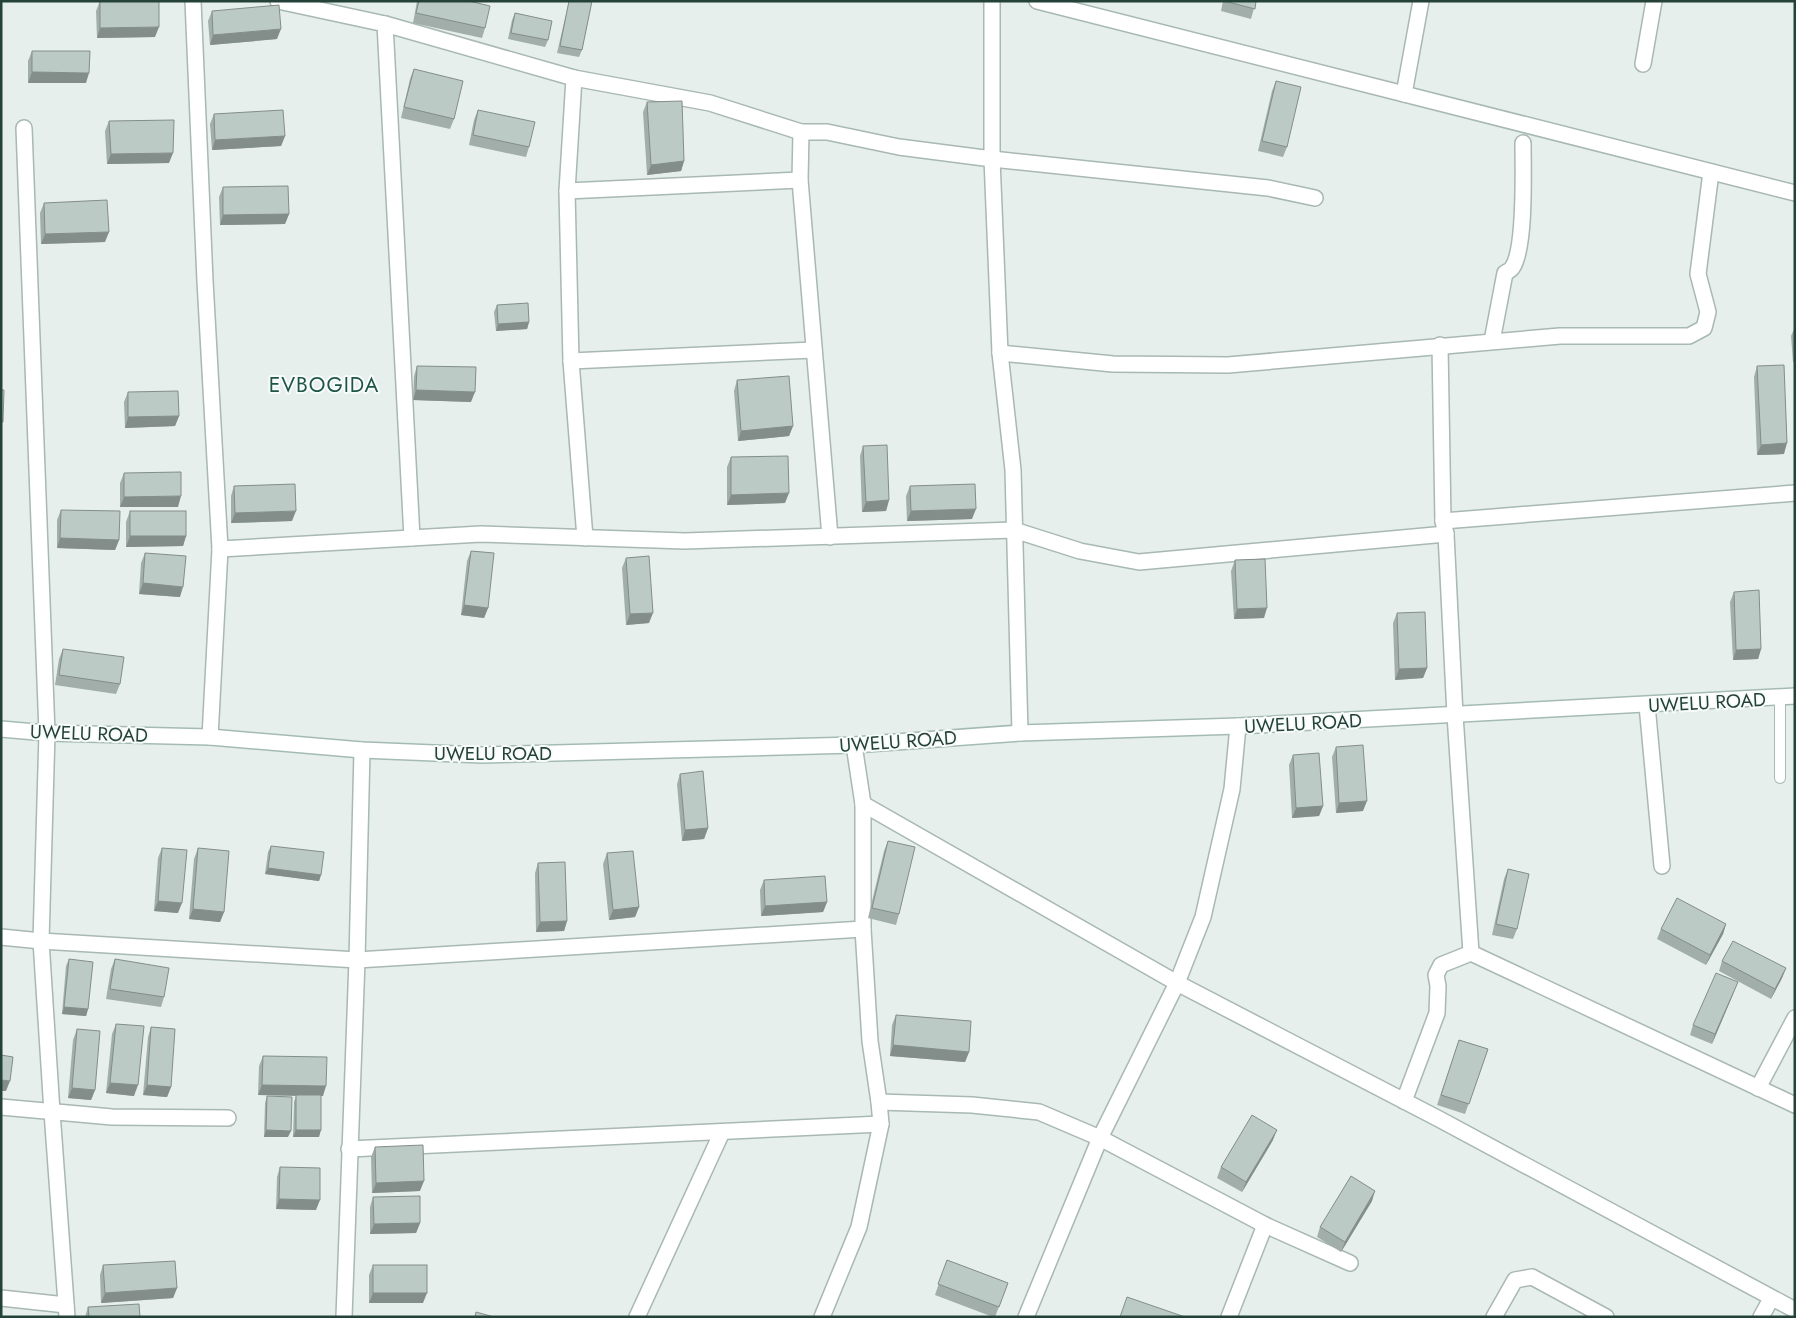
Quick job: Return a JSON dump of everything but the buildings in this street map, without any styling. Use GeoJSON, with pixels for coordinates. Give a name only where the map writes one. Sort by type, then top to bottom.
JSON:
{"type":"FeatureCollection","features":[{"type":"Feature","properties":{"kind":"street"},"geometry":{"type":"LineString","coordinates":[[193,1],[205,281],[220,549],[210,737]]}},
{"type":"Feature","properties":{"kind":"street"},"geometry":{"type":"LineString","coordinates":[[278,1],[385,24],[574,78],[710,102],[801,132],[827,132],[899,147],[992,159],[1268,188],[1315,198]]}},
{"type":"Feature","properties":{"kind":"street"},"geometry":{"type":"LineString","coordinates":[[992,1],[992,159],[1000,353],[1012,470],[1020,733]]}},
{"type":"Feature","properties":{"kind":"street"},"geometry":{"type":"LineString","coordinates":[[1037,1],[1795,193]]}},
{"type":"Feature","properties":{"kind":"street"},"geometry":{"type":"LineString","coordinates":[[1404,94],[1421,1]]}},
{"type":"Feature","properties":{"kind":"street"},"geometry":{"type":"LineString","coordinates":[[1643,64],[1654,1]]}},
{"type":"Feature","properties":{"kind":"street"},"geometry":{"type":"LineString","coordinates":[[385,24],[412,538]]}},
{"type":"Feature","properties":{"kind":"street"},"geometry":{"type":"LineString","coordinates":[[574,78],[567,191],[571,361],[585,538]]}},
{"type":"Feature","properties":{"kind":"street"},"geometry":{"type":"LineString","coordinates":[[1,1298],[67,1311],[41,942],[47,733],[24,128]]}},
{"type":"Feature","properties":{"kind":"street"},"geometry":{"type":"LineString","coordinates":[[801,132],[800,180],[830,536]]}},
{"type":"Feature","properties":{"kind":"street"},"geometry":{"type":"LineString","coordinates":[[1492,341],[1505,273],[1512,268],[1518,248],[1522,220],[1523,143]]}},
{"type":"Feature","properties":{"kind":"street"},"geometry":{"type":"LineString","coordinates":[[1000,353],[1113,364],[1228,365],[1560,336],[1689,336],[1704,328],[1708,312],[1698,274],[1711,172]]}},
{"type":"Feature","properties":{"kind":"street"},"geometry":{"type":"LineString","coordinates":[[567,191],[800,180]]}},
{"type":"Feature","properties":{"kind":"street"},"geometry":{"type":"LineString","coordinates":[[1440,345],[1444,528],[1472,953]]}},
{"type":"Feature","properties":{"kind":"street"},"geometry":{"type":"LineString","coordinates":[[571,361],[814,350]]}},
{"type":"Feature","properties":{"kind":"street"},"geometry":{"type":"LineString","coordinates":[[220,549],[482,534],[685,541],[1014,530],[1080,551],[1140,562],[1444,528],[1795,493]]}},
{"type":"Feature","properties":{"kind":"street","name":"UWELU ROAD"},"geometry":{"type":"LineString","coordinates":[[1,729],[47,733],[210,737],[362,750],[482,755],[854,745],[1020,733],[1238,726],[1787,697]]}},
{"type":"Feature","properties":{"kind":"street"},"geometry":{"type":"LineString","coordinates":[[1647,705],[1662,866]]}},
{"type":"Feature","properties":{"kind":"street"},"geometry":{"type":"LineString","coordinates":[[1026,1317],[1100,1138],[1178,983],[1203,917],[1232,789],[1238,726]]}},
{"type":"Feature","properties":{"kind":"street"},"geometry":{"type":"LineString","coordinates":[[822,1317],[859,1226],[881,1124],[870,1041],[863,929],[863,804],[854,745]]}},
{"type":"Feature","properties":{"kind":"street"},"geometry":{"type":"LineString","coordinates":[[344,1317],[357,960],[362,750]]}},
{"type":"Feature","properties":{"kind":"street"},"geometry":{"type":"LineString","coordinates":[[863,804],[1178,983],[1404,1101],[1795,1310]]}},
{"type":"Feature","properties":{"kind":"street"},"geometry":{"type":"LineString","coordinates":[[1,936],[41,942],[357,960],[863,929]]}},
{"type":"Feature","properties":{"kind":"street"},"geometry":{"type":"LineString","coordinates":[[1404,1101],[1437,1013],[1438,986],[1436,975],[1441,966],[1472,953],[1795,1105]]}},
{"type":"Feature","properties":{"kind":"street"},"geometry":{"type":"LineString","coordinates":[[1758,1088],[1795,1018]]}},
{"type":"Feature","properties":{"kind":"street"},"geometry":{"type":"LineString","coordinates":[[879,1102],[972,1105],[1039,1112],[1100,1138],[1265,1225],[1350,1264]]}},
{"type":"Feature","properties":{"kind":"street"},"geometry":{"type":"LineString","coordinates":[[1,1107],[112,1117],[228,1118]]}},
{"type":"Feature","properties":{"kind":"street"},"geometry":{"type":"LineString","coordinates":[[349,1149],[881,1124]]}},
{"type":"Feature","properties":{"kind":"street"},"geometry":{"type":"LineString","coordinates":[[637,1317],[722,1132]]}},
{"type":"Feature","properties":{"kind":"street"},"geometry":{"type":"LineString","coordinates":[[1234,1315],[1265,1225]]}},
{"type":"Feature","properties":{"kind":"street"},"geometry":{"type":"LineString","coordinates":[[1494,1317],[1514,1280],[1532,1277],[1606,1317]]}},
{"type":"Feature","properties":{"kind":"street"},"geometry":{"type":"LineString","coordinates":[[1761,1317],[1771,1298]]}},
{"type":"Feature","properties":{"kind":"lane"},"geometry":{"type":"LineString","coordinates":[[1780,778],[1787,697]]}},
{"type":"Feature","properties":{"kind":"district","name":"EVBOGIDA"},"geometry":{"type":"Point","coordinates":[324,385]}}]}
